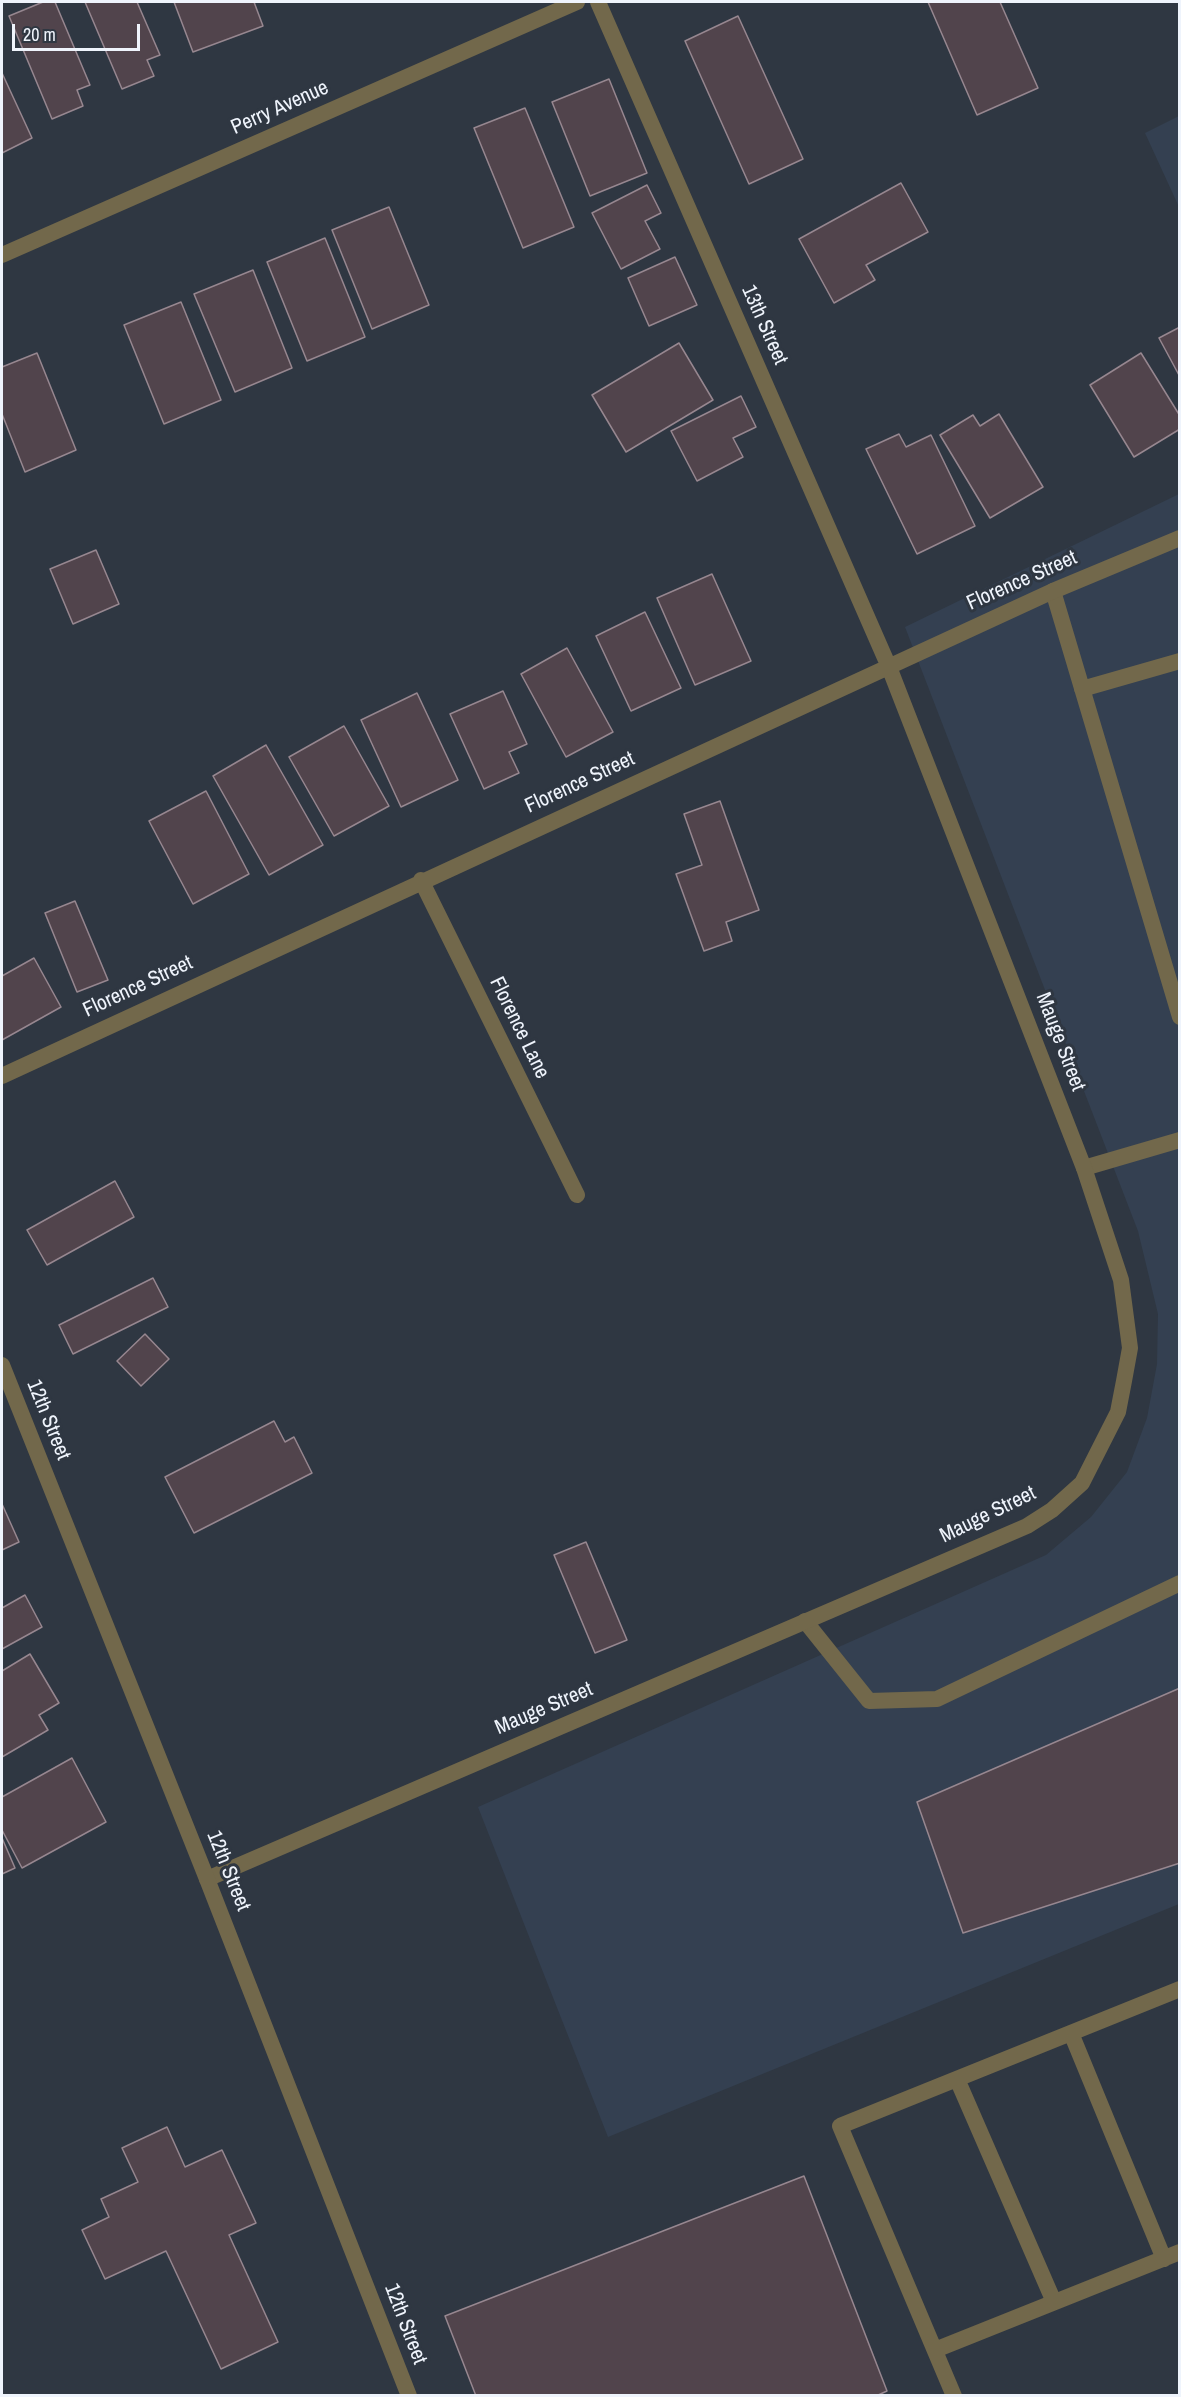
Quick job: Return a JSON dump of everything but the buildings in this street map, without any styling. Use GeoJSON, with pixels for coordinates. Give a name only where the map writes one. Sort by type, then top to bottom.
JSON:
{"type":"FeatureCollection","features":[{"type":"Feature","properties":{"kind":"street","name":"Perry Avenue"},"geometry":{"type":"LineString","coordinates":[[2,255],[577,2]]}},
{"type":"Feature","properties":{"kind":"street","name":"13th Street"},"geometry":{"type":"LineString","coordinates":[[598,2],[889,667]]}},
{"type":"Feature","properties":{"kind":"street","name":"Florence Street"},"geometry":{"type":"LineString","coordinates":[[2,1076],[421,880],[1053,591],[1179,537]]}},
{"type":"Feature","properties":{"kind":"street"},"geometry":{"type":"LineString","coordinates":[[1053,591],[1179,1017]]}},
{"type":"Feature","properties":{"kind":"street"},"geometry":{"type":"LineString","coordinates":[[1082,689],[1179,661]]}},
{"type":"Feature","properties":{"kind":"street","name":"Mauge Street"},"geometry":{"type":"LineString","coordinates":[[207,1879],[1026,1526],[1052,1510],[1082,1484],[1118,1412],[1130,1348],[1121,1280],[1084,1168],[889,667]]}},
{"type":"Feature","properties":{"kind":"street","name":"Florence Lane"},"geometry":{"type":"LineString","coordinates":[[421,880],[577,1195]]}},
{"type":"Feature","properties":{"kind":"street"},"geometry":{"type":"LineString","coordinates":[[1084,1168],[1179,1140]]}},
{"type":"Feature","properties":{"kind":"street","name":"12th Street"},"geometry":{"type":"LineString","coordinates":[[2,1365],[207,1879],[409,2396]]}},
{"type":"Feature","properties":{"kind":"street"},"geometry":{"type":"LineString","coordinates":[[805,1622],[870,1701],[937,1699],[1179,1583]]}},
{"type":"Feature","properties":{"kind":"street"},"geometry":{"type":"LineString","coordinates":[[954,2396],[840,2126],[1179,1989]]}},
{"type":"Feature","properties":{"kind":"street"},"geometry":{"type":"LineString","coordinates":[[1071,2033],[1164,2259]]}},
{"type":"Feature","properties":{"kind":"street"},"geometry":{"type":"LineString","coordinates":[[957,2079],[1054,2302]]}},
{"type":"Feature","properties":{"kind":"street"},"geometry":{"type":"LineString","coordinates":[[935,2350],[1179,2253]]}},
{"type":"Feature","properties":{"kind":"shaded area"},"geometry":{"type":"Polygon","coordinates":[[[1179,116],[1179,207],[1145,133],[1179,116]]]}},
{"type":"Feature","properties":{"kind":"shaded area"},"geometry":{"type":"Polygon","coordinates":[[[1179,494],[1179,1904],[608,2137],[478,1807],[1046,1555],[1091,1517],[1127,1472],[1147,1418],[1157,1364],[1158,1314],[1138,1231],[905,627],[1179,494]]]}}]}
